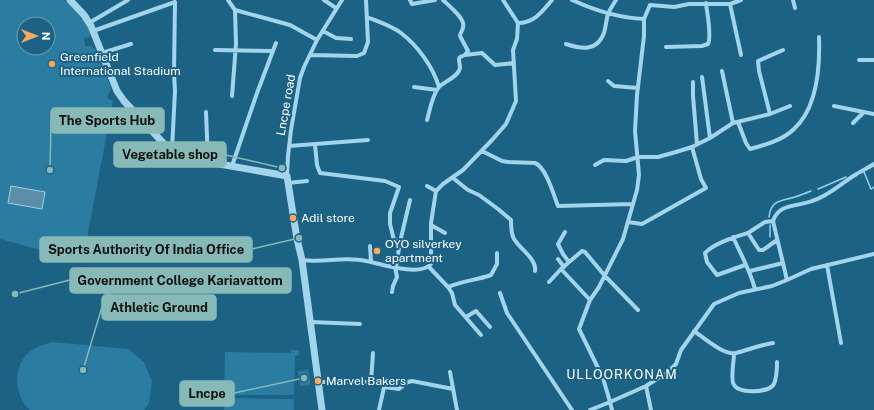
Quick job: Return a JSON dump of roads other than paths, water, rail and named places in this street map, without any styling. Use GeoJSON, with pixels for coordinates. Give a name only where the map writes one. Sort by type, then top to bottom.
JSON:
{"type":"FeatureCollection","features":[{"type":"Feature","properties":{"kind":"street"},"geometry":{"type":"LineString","coordinates":[[70,0],[84,15],[89,23],[117,91],[151,131],[167,146],[179,153],[208,162],[232,166],[287,180],[307,181]]}},
{"type":"Feature","properties":{"kind":"street"},"geometry":{"type":"LineString","coordinates":[[89,23],[128,0]]}},
{"type":"Feature","properties":{"kind":"street"},"geometry":{"type":"LineString","coordinates":[[228,0],[235,10],[235,51],[232,96]]}},
{"type":"Feature","properties":{"kind":"street"},"geometry":{"type":"LineString","coordinates":[[324,0],[336,8]]}},
{"type":"Feature","properties":{"kind":"street","name":"Lncpe road"},"geometry":{"type":"LineString","coordinates":[[287,180],[289,146],[300,78],[317,40],[342,0]]}},
{"type":"Feature","properties":{"kind":"street"},"geometry":{"type":"LineString","coordinates":[[310,55],[357,56],[364,54],[368,42],[366,0]]}},
{"type":"Feature","properties":{"kind":"street"},"geometry":{"type":"LineString","coordinates":[[410,0],[412,4],[434,0]]}},
{"type":"Feature","properties":{"kind":"street"},"geometry":{"type":"LineString","coordinates":[[443,0],[463,23],[464,28],[460,33],[467,47],[468,51],[466,55]]}},
{"type":"Feature","properties":{"kind":"street"},"geometry":{"type":"LineString","coordinates":[[429,267],[432,261],[431,225],[436,191],[463,170],[506,124],[516,101],[513,50],[517,39],[518,23],[503,0]]}},
{"type":"Feature","properties":{"kind":"street"},"geometry":{"type":"LineString","coordinates":[[518,23],[524,23],[538,16],[552,0]]}},
{"type":"Feature","properties":{"kind":"street"},"geometry":{"type":"LineString","coordinates":[[572,0],[596,11],[629,19],[644,19]]}},
{"type":"Feature","properties":{"kind":"street"},"geometry":{"type":"LineString","coordinates":[[566,44],[578,48],[592,47],[598,42],[604,34],[608,14],[616,0]]}},
{"type":"Feature","properties":{"kind":"street"},"geometry":{"type":"LineString","coordinates":[[612,410],[603,378],[579,329],[590,300],[605,276],[623,239],[637,190],[639,175],[635,131],[644,36],[644,19],[650,5],[649,0]]}},
{"type":"Feature","properties":{"kind":"street"},"geometry":{"type":"LineString","coordinates":[[650,5],[674,8],[699,2],[730,4],[742,0]]}},
{"type":"Feature","properties":{"kind":"street"},"geometry":{"type":"LineString","coordinates":[[793,0],[795,8]]}},
{"type":"Feature","properties":{"kind":"street"},"geometry":{"type":"LineString","coordinates":[[93,31],[175,2],[175,90],[172,149]]}},
{"type":"Feature","properties":{"kind":"street"},"geometry":{"type":"LineString","coordinates":[[666,47],[702,46],[708,44],[709,35],[706,3]]}},
{"type":"Feature","properties":{"kind":"street"},"geometry":{"type":"LineString","coordinates":[[730,4],[741,54]]}},
{"type":"Feature","properties":{"kind":"street"},"geometry":{"type":"LineString","coordinates":[[235,10],[290,25],[317,40]]}},
{"type":"Feature","properties":{"kind":"street"},"geometry":{"type":"LineString","coordinates":[[367,17],[401,33],[415,46],[432,70],[438,88]]}},
{"type":"Feature","properties":{"kind":"street"},"geometry":{"type":"LineString","coordinates":[[323,31],[336,38],[351,39]]}},
{"type":"Feature","properties":{"kind":"street"},"geometry":{"type":"LineString","coordinates":[[738,122],[746,143],[750,149],[765,145],[794,129],[801,121],[814,94],[819,37]]}},
{"type":"Feature","properties":{"kind":"street"},"geometry":{"type":"LineString","coordinates":[[232,166],[276,42]]}},
{"type":"Feature","properties":{"kind":"street"},"geometry":{"type":"LineString","coordinates":[[102,53],[131,44]]}},
{"type":"Feature","properties":{"kind":"street"},"geometry":{"type":"LineString","coordinates":[[215,50],[273,50]]}},
{"type":"Feature","properties":{"kind":"street"},"geometry":{"type":"LineString","coordinates":[[770,114],[759,71],[758,61],[783,50]]}},
{"type":"Feature","properties":{"kind":"street"},"geometry":{"type":"LineString","coordinates":[[428,120],[432,102],[438,88],[459,70],[458,59],[460,57],[482,53],[495,65],[514,63]]}},
{"type":"Feature","properties":{"kind":"street"},"geometry":{"type":"LineString","coordinates":[[860,60],[874,60]]}},
{"type":"Feature","properties":{"kind":"street"},"geometry":{"type":"LineString","coordinates":[[722,71],[733,123]]}},
{"type":"Feature","properties":{"kind":"street"},"geometry":{"type":"LineString","coordinates":[[702,77],[710,138]]}},
{"type":"Feature","properties":{"kind":"street"},"geometry":{"type":"LineString","coordinates":[[608,81],[614,86],[638,88]]}},
{"type":"Feature","properties":{"kind":"street"},"geometry":{"type":"LineString","coordinates":[[693,82],[697,144]]}},
{"type":"Feature","properties":{"kind":"street"},"geometry":{"type":"LineString","coordinates":[[414,87],[438,88]]}},
{"type":"Feature","properties":{"kind":"street"},"geometry":{"type":"LineString","coordinates":[[594,164],[604,160],[626,161],[638,157],[658,157],[692,147],[710,138],[733,123],[770,114],[790,106]]}},
{"type":"Feature","properties":{"kind":"street"},"geometry":{"type":"LineString","coordinates":[[834,106],[874,114]]}},
{"type":"Feature","properties":{"kind":"street"},"geometry":{"type":"LineString","coordinates":[[206,112],[208,162]]}},
{"type":"Feature","properties":{"kind":"street"},"geometry":{"type":"LineString","coordinates":[[853,123],[864,112]]}},
{"type":"Feature","properties":{"kind":"street"},"geometry":{"type":"LineString","coordinates":[[289,146],[368,140]]}},
{"type":"Feature","properties":{"kind":"street"},"geometry":{"type":"LineString","coordinates":[[315,145],[317,165],[320,174],[385,181],[399,187],[390,213],[390,218],[394,240],[400,242]]}},
{"type":"Feature","properties":{"kind":"street"},"geometry":{"type":"LineString","coordinates":[[628,222],[642,224],[706,188],[701,179],[692,147]]}},
{"type":"Feature","properties":{"kind":"street"},"geometry":{"type":"LineString","coordinates":[[482,150],[502,161],[538,164],[547,178],[558,206],[633,204]]}},
{"type":"Feature","properties":{"kind":"street"},"geometry":{"type":"LineString","coordinates":[[787,280],[773,221],[775,215],[788,207],[812,202],[832,192],[854,175],[874,164]]}},
{"type":"Feature","properties":{"kind":"street"},"geometry":{"type":"LineString","coordinates":[[453,178],[468,190],[494,205],[511,220],[514,239],[532,261],[536,268],[535,271]]}},
{"type":"Feature","properties":{"kind":"street"},"geometry":{"type":"LineString","coordinates":[[287,180],[302,260],[322,410]]}},
{"type":"Feature","properties":{"kind":"street"},"geometry":{"type":"LineString","coordinates":[[427,186],[436,191]]}},
{"type":"Feature","properties":{"kind":"street"},"geometry":{"type":"LineString","coordinates":[[392,292],[393,286],[398,277],[395,267],[410,200]]}},
{"type":"Feature","properties":{"kind":"street"},"geometry":{"type":"LineString","coordinates":[[745,265],[717,275],[707,262],[705,253],[733,237],[748,232],[765,222],[773,221]]}},
{"type":"Feature","properties":{"kind":"street"},"geometry":{"type":"LineString","coordinates":[[431,225],[445,233]]}},
{"type":"Feature","properties":{"kind":"street"},"geometry":{"type":"LineString","coordinates":[[565,232],[558,244],[569,262]]}},
{"type":"Feature","properties":{"kind":"street"},"geometry":{"type":"LineString","coordinates":[[748,232],[759,250],[763,250],[777,240]]}},
{"type":"Feature","properties":{"kind":"street"},"geometry":{"type":"LineString","coordinates":[[733,237],[745,265],[750,271],[755,288]]}},
{"type":"Feature","properties":{"kind":"street"},"geometry":{"type":"LineString","coordinates":[[370,246],[371,262]]}},
{"type":"Feature","properties":{"kind":"street"},"geometry":{"type":"LineString","coordinates":[[549,282],[562,268],[582,251],[585,252],[605,276],[638,310]]}},
{"type":"Feature","properties":{"kind":"street"},"geometry":{"type":"LineString","coordinates":[[448,287],[491,275],[497,264],[497,253]]}},
{"type":"Feature","properties":{"kind":"street"},"geometry":{"type":"LineString","coordinates":[[590,410],[646,386],[668,372],[676,364],[681,350],[714,304],[755,288],[772,286],[811,269],[874,254]]}},
{"type":"Feature","properties":{"kind":"street"},"geometry":{"type":"LineString","coordinates":[[302,260],[314,262],[351,258],[407,270],[429,267]]}},
{"type":"Feature","properties":{"kind":"street"},"geometry":{"type":"LineString","coordinates":[[558,259],[562,268],[590,300]]}},
{"type":"Feature","properties":{"kind":"street"},"geometry":{"type":"LineString","coordinates":[[750,271],[783,263]]}},
{"type":"Feature","properties":{"kind":"street"},"geometry":{"type":"LineString","coordinates":[[827,266],[841,343]]}},
{"type":"Feature","properties":{"kind":"street"},"geometry":{"type":"LineString","coordinates":[[429,267],[448,287],[453,296],[455,306],[481,335]]}},
{"type":"Feature","properties":{"kind":"street"},"geometry":{"type":"LineString","coordinates":[[500,293],[507,313],[572,410]]}},
{"type":"Feature","properties":{"kind":"street"},"geometry":{"type":"LineString","coordinates":[[466,317],[476,311],[490,327]]}},
{"type":"Feature","properties":{"kind":"street"},"geometry":{"type":"LineString","coordinates":[[311,322],[360,324]]}},
{"type":"Feature","properties":{"kind":"street"},"geometry":{"type":"LineString","coordinates":[[694,331],[722,350],[734,354],[762,344],[772,343]]}},
{"type":"Feature","properties":{"kind":"street"},"geometry":{"type":"LineString","coordinates":[[319,382],[371,382],[373,353]]}},
{"type":"Feature","properties":{"kind":"street"},"geometry":{"type":"LineString","coordinates":[[734,354],[732,380],[734,386],[739,390],[752,391],[768,389],[773,385],[776,376],[777,362]]}},
{"type":"Feature","properties":{"kind":"street"},"geometry":{"type":"LineString","coordinates":[[450,372],[457,410]]}},
{"type":"Feature","properties":{"kind":"street"},"geometry":{"type":"LineString","coordinates":[[379,410],[384,385],[399,389],[408,382],[412,381],[453,389]]}},
{"type":"Feature","properties":{"kind":"street"},"geometry":{"type":"LineString","coordinates":[[646,386],[651,410]]}},
{"type":"Feature","properties":{"kind":"waterway"},"geometry":{"type":"LineString","coordinates":[[864,172],[871,189],[874,187]]}},
{"type":"Feature","properties":{"kind":"waterway"},"geometry":{"type":"LineString","coordinates":[[818,189],[846,177]]}},
{"type":"Feature","properties":{"kind":"waterway"},"geometry":{"type":"LineString","coordinates":[[769,217],[772,207],[778,202],[811,191]]}},
{"type":"Feature","properties":{"kind":"waterway"},"geometry":{"type":"LineString","coordinates":[[770,225],[770,237]]}},
{"type":"Feature","properties":{"kind":"place","name":"Greenfield International Stadium"},"geometry":{"type":"Point","coordinates":[52,64]}},
{"type":"Feature","properties":{"kind":"place","name":"Vegetable shop"},"geometry":{"type":"Point","coordinates":[282,168]}},
{"type":"Feature","properties":{"kind":"place","name":"The Sports Hub"},"geometry":{"type":"Point","coordinates":[50,170]}},
{"type":"Feature","properties":{"kind":"place","name":"Adil store"},"geometry":{"type":"Point","coordinates":[293,218]}},
{"type":"Feature","properties":{"kind":"place","name":"Sports Authority Of India Office"},"geometry":{"type":"Point","coordinates":[299,238]}},
{"type":"Feature","properties":{"kind":"place","name":"OYO silverkey apartment"},"geometry":{"type":"Point","coordinates":[377,251]}},
{"type":"Feature","properties":{"kind":"place","name":"Government College Kariavattom"},"geometry":{"type":"Point","coordinates":[15,294]}},
{"type":"Feature","properties":{"kind":"place","name":"Athletic Ground"},"geometry":{"type":"Point","coordinates":[83,370]}},
{"type":"Feature","properties":{"kind":"place","name":"Lncpe"},"geometry":{"type":"Point","coordinates":[304,378]}},
{"type":"Feature","properties":{"kind":"place","name":"Marvel Bakers"},"geometry":{"type":"Point","coordinates":[318,381]}},
{"type":"Feature","properties":{"kind":"district","name":"ULLOORKONAM"},"geometry":{"type":"Point","coordinates":[622,374]}}]}
